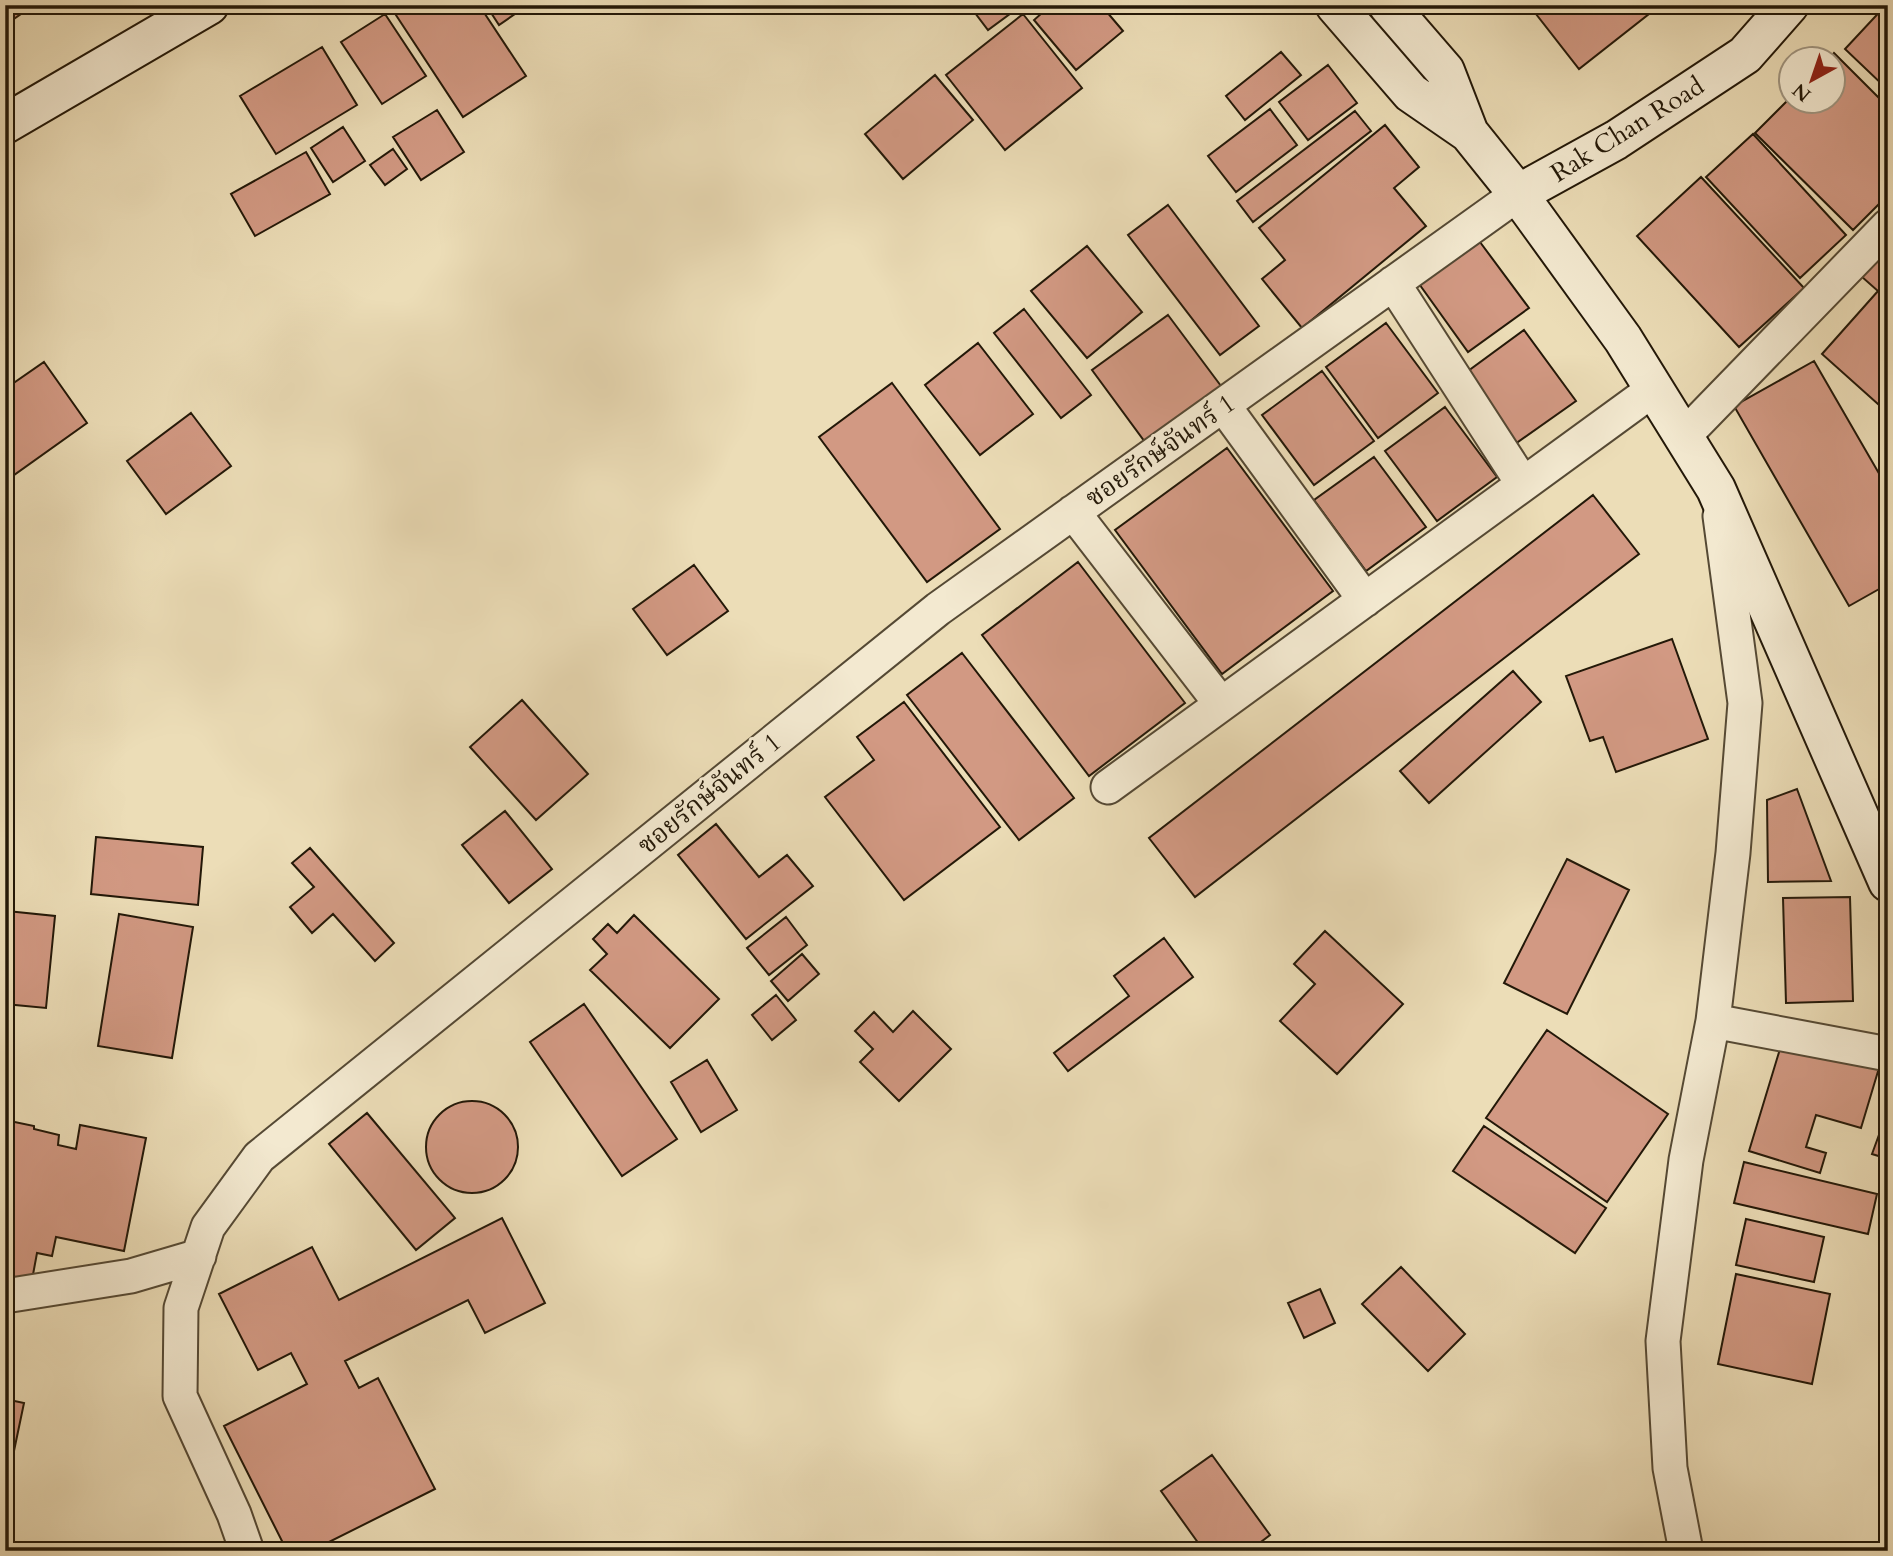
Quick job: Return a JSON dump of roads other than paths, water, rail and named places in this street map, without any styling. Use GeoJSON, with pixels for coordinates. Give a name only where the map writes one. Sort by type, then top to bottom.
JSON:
{"type":"FeatureCollection","features":[{"type":"Feature","properties":{"kind":"main road"},"geometry":{"type":"LineString","coordinates":[[5,124],[209,5]]}},
{"type":"Feature","properties":{"kind":"main road"},"geometry":{"type":"LineString","coordinates":[[1335,5],[1411,93],[1469,134],[1518,194],[1623,339],[1716,489],[1888,882]]}},
{"type":"Feature","properties":{"kind":"main road"},"geometry":{"type":"LineString","coordinates":[[1388,5],[1444,71],[1469,134]]}},
{"type":"Feature","properties":{"kind":"main road","name":"Rak Chan Road"},"geometry":{"type":"LineString","coordinates":[[1518,194],[1616,140],[1745,55],[1790,5]]}},
{"type":"Feature","properties":{"kind":"street","name":"ซอยรักษ์จันทร์ 1"},"geometry":{"type":"LineString","coordinates":[[247,1551],[234,1514],[180,1396],[181,1308],[208,1227],[259,1157],[938,609],[1518,194]]}},
{"type":"Feature","properties":{"kind":"street"},"geometry":{"type":"LineString","coordinates":[[1684,437],[1888,226]]}},
{"type":"Feature","properties":{"kind":"street"},"geometry":{"type":"LineString","coordinates":[[1393,283],[1523,484]]}},
{"type":"Feature","properties":{"kind":"street"},"geometry":{"type":"LineString","coordinates":[[1108,787],[1654,389]]}},
{"type":"Feature","properties":{"kind":"street"},"geometry":{"type":"LineString","coordinates":[[1223,405],[1365,600]]}},
{"type":"Feature","properties":{"kind":"street"},"geometry":{"type":"LineString","coordinates":[[1686,1551],[1670,1468],[1663,1341],[1686,1160],[1713,1021],[1733,853],[1745,703],[1716,489]]}},
{"type":"Feature","properties":{"kind":"street"},"geometry":{"type":"LineString","coordinates":[[1073,512],[1221,704]]}},
{"type":"Feature","properties":{"kind":"street"},"geometry":{"type":"LineString","coordinates":[[1713,1021],[1888,1054]]}},
{"type":"Feature","properties":{"kind":"street"},"geometry":{"type":"LineString","coordinates":[[5,1296],[131,1276],[198,1256]]}}]}
